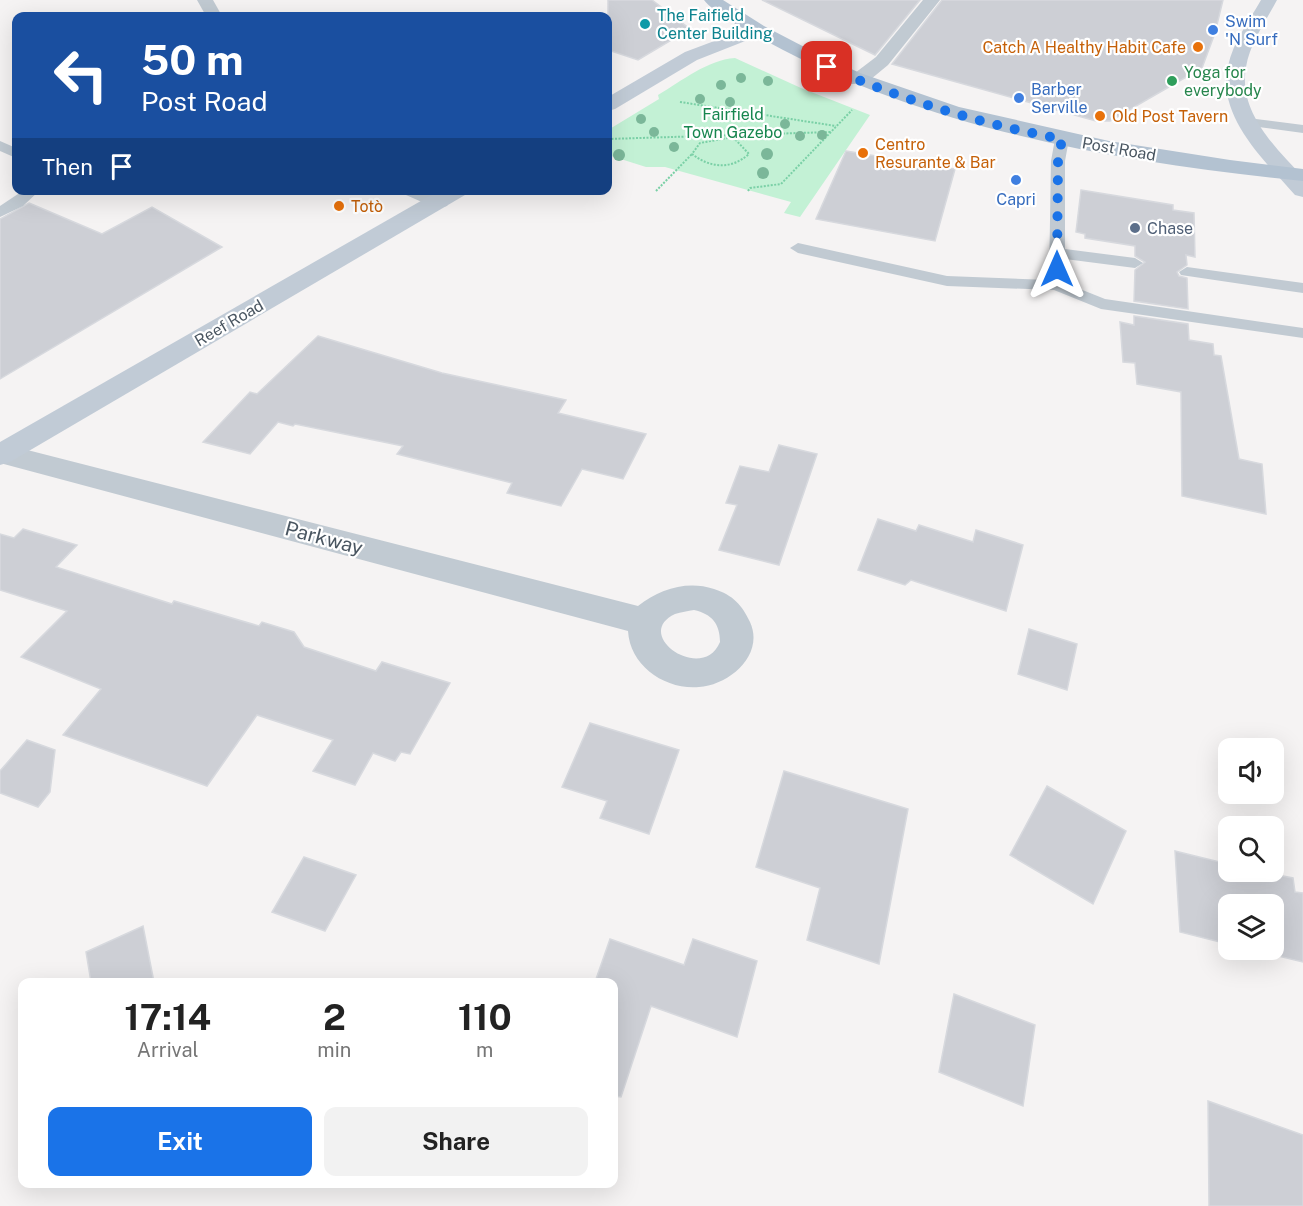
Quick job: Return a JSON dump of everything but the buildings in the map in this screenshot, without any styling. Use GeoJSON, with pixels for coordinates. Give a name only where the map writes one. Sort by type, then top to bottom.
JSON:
{"type":"FeatureCollection","features":[{"type":"Feature","properties":{"kind":"main road","name":"Post Road"},"geometry":{"type":"LineString","coordinates":[[712,0],[757,30],[827,67],[969,118],[1062,139],[1212,165],[1296,174]]}},
{"type":"Feature","properties":{"kind":"street"},"geometry":{"type":"LineString","coordinates":[[858,80],[882,61],[932,0]]}},
{"type":"Feature","properties":{"kind":"street"},"geometry":{"type":"LineString","coordinates":[[1269,0],[1241,55],[1235,74],[1234,88],[1253,133],[1296,174],[1303,190]]}},
{"type":"Feature","properties":{"kind":"street"},"geometry":{"type":"LineString","coordinates":[[612,103],[692,56],[757,30]]}},
{"type":"Feature","properties":{"kind":"street","name":"Reef Road"},"geometry":{"type":"LineString","coordinates":[[1,454],[448,196]]}},
{"type":"Feature","properties":{"kind":"street","name":"Parkway"},"geometry":{"type":"LineString","coordinates":[[1,454],[646,622]]}},
{"type":"Feature","properties":{"kind":"lane"},"geometry":{"type":"LineString","coordinates":[[1248,122],[1303,129]]}},
{"type":"Feature","properties":{"kind":"lane"},"geometry":{"type":"LineString","coordinates":[[1057,285],[1058,161],[1062,139]]}},
{"type":"Feature","properties":{"kind":"lane"},"geometry":{"type":"LineString","coordinates":[[0,212],[18,203],[27,195]]}},
{"type":"Feature","properties":{"kind":"lane"},"geometry":{"type":"LineString","coordinates":[[798,248],[947,281],[1057,285],[1101,303],[1303,333]]}},
{"type":"Feature","properties":{"kind":"lane"},"geometry":{"type":"LineString","coordinates":[[1057,253],[1135,263]]}},
{"type":"Feature","properties":{"kind":"lane"},"geometry":{"type":"LineString","coordinates":[[1187,272],[1303,288]]}},
{"type":"Feature","properties":{"kind":"path"},"geometry":{"type":"LineString","coordinates":[[671,101],[836,126]]}},
{"type":"Feature","properties":{"kind":"path"},"geometry":{"type":"LineString","coordinates":[[748,191],[750,188],[781,184],[852,109]]}},
{"type":"Feature","properties":{"kind":"path"},"geometry":{"type":"LineString","coordinates":[[612,139],[831,132]]}},
{"type":"Feature","properties":{"kind":"path"},"geometry":{"type":"LineString","coordinates":[[729,143],[733,136]]}},
{"type":"Feature","properties":{"kind":"path"},"geometry":{"type":"LineString","coordinates":[[692,154],[701,162],[721,167],[742,162],[749,154],[733,136]]}},
{"type":"Feature","properties":{"kind":"path"},"geometry":{"type":"LineString","coordinates":[[656,191],[700,143],[733,136]]}},
{"type":"Feature","properties":{"kind":"green space","name":"Fairfield Town Gazebo"},"geometry":{"type":"Polygon","coordinates":[[[735,58],[801,88],[870,115],[800,217],[784,213],[791,202],[665,167],[646,167],[612,156],[612,128],[659,99],[658,95],[695,72],[735,58]]]}},
{"type":"Feature","properties":{"kind":"place","name":"The Faifield Center Building"},"geometry":{"type":"Point","coordinates":[645,24]}},
{"type":"Feature","properties":{"kind":"place","name":"Swim 'N Surf"},"geometry":{"type":"Point","coordinates":[1213,30]}},
{"type":"Feature","properties":{"kind":"place","name":"Catch A Healthy Habit Cafe"},"geometry":{"type":"Point","coordinates":[1198,47]}},
{"type":"Feature","properties":{"kind":"place","name":"Yoga for everybody"},"geometry":{"type":"Point","coordinates":[1172,81]}},
{"type":"Feature","properties":{"kind":"place","name":"Barber Serville"},"geometry":{"type":"Point","coordinates":[1019,98]}},
{"type":"Feature","properties":{"kind":"place","name":"Old Post Tavern"},"geometry":{"type":"Point","coordinates":[1100,116]}},
{"type":"Feature","properties":{"kind":"place","name":"Centro Resurante & Bar"},"geometry":{"type":"Point","coordinates":[863,153]}},
{"type":"Feature","properties":{"kind":"place","name":"Capri"},"geometry":{"type":"Point","coordinates":[1016,180]}},
{"type":"Feature","properties":{"kind":"place","name":"Totò"},"geometry":{"type":"Point","coordinates":[339,206]}},
{"type":"Feature","properties":{"kind":"place","name":"Chase"},"geometry":{"type":"Point","coordinates":[1135,228]}},
{"type":"Feature","properties":{"kind":"route"},"geometry":{"type":"LineString","coordinates":[[827,67],[921,104],[997,125],[1062,139],[1058,161],[1057,269]]}}]}
